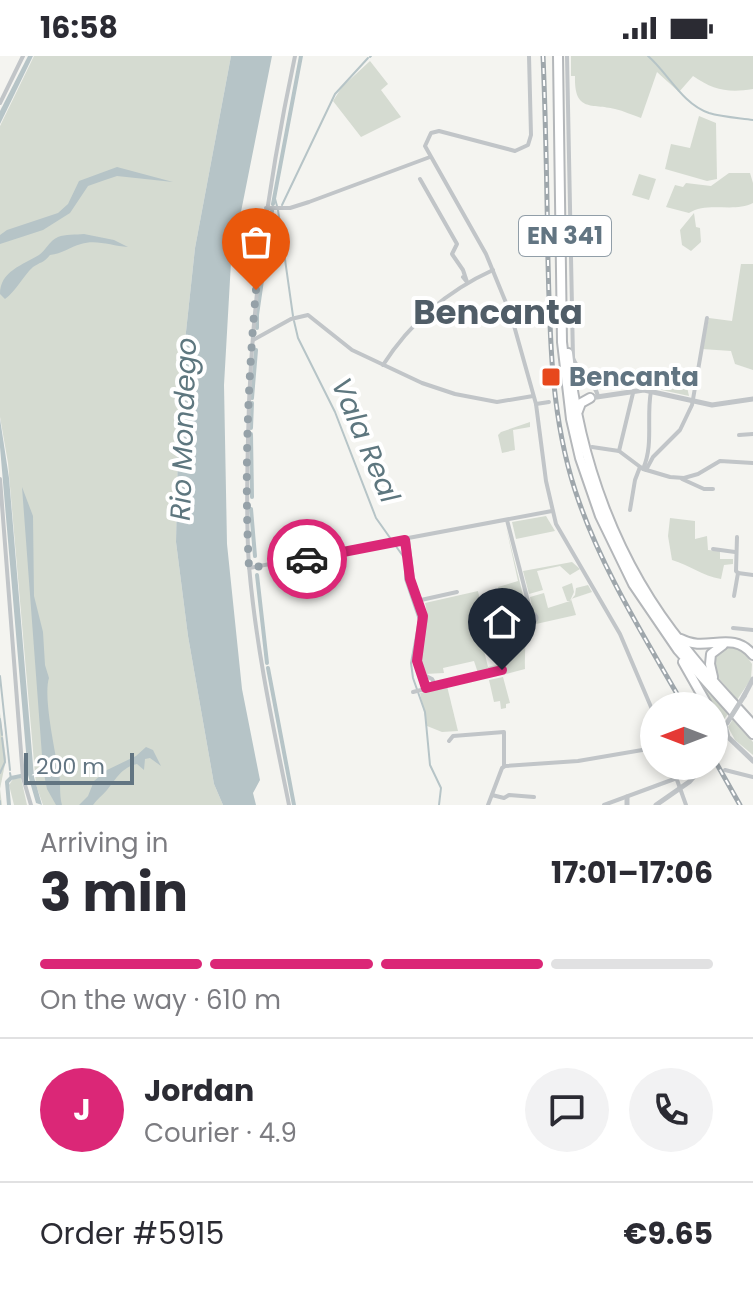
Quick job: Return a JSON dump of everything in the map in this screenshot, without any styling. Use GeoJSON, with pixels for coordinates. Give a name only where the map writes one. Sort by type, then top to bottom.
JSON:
{"type":"FeatureCollection","features":[{"type":"Feature","properties":{"kind":"highway","name":"EN 341"},"geometry":{"type":"LineString","coordinates":[[563,56],[567,342],[577,415]]}},
{"type":"Feature","properties":{"kind":"highway","name":"EN 341"},"geometry":{"type":"LineString","coordinates":[[563,56],[562,342],[571,419],[589,487],[633,584],[678,650],[753,734]]}},
{"type":"Feature","properties":{"kind":"highway"},"geometry":{"type":"LineString","coordinates":[[572,387],[579,397],[594,397]]}},
{"type":"Feature","properties":{"kind":"highway"},"geometry":{"type":"LineString","coordinates":[[594,397],[581,403],[577,415],[588,462],[617,538],[639,580],[674,633],[753,725]]}},
{"type":"Feature","properties":{"kind":"highway"},"geometry":{"type":"LineString","coordinates":[[674,633],[695,646],[730,640],[740,643],[753,655]]}},
{"type":"Feature","properties":{"kind":"highway"},"geometry":{"type":"LineString","coordinates":[[715,682],[710,664],[716,648],[730,644],[738,646],[753,661]]}},
{"type":"Feature","properties":{"kind":"highway"},"geometry":{"type":"LineString","coordinates":[[678,650],[700,692]]}},
{"type":"Feature","properties":{"kind":"street"},"geometry":{"type":"LineString","coordinates":[[0,103],[23,56]]}},
{"type":"Feature","properties":{"kind":"street"},"geometry":{"type":"LineString","coordinates":[[289,805],[262,667],[249,568],[246,509],[251,341],[266,208],[295,56]]}},
{"type":"Feature","properties":{"kind":"street"},"geometry":{"type":"LineString","coordinates":[[529,56],[531,135],[528,145],[515,151],[435,131],[425,142],[430,157],[493,270],[521,345],[536,404],[552,511],[564,540],[620,634],[645,692]]}},
{"type":"Feature","properties":{"kind":"street"},"geometry":{"type":"LineString","coordinates":[[563,56],[573,358],[576,367],[595,387],[594,397],[634,390],[720,405],[751,400]]}},
{"type":"Feature","properties":{"kind":"street"},"geometry":{"type":"LineString","coordinates":[[266,208],[290,208],[430,157]]}},
{"type":"Feature","properties":{"kind":"street"},"geometry":{"type":"LineString","coordinates":[[420,179],[457,244],[452,254],[466,275],[465,280]]}},
{"type":"Feature","properties":{"kind":"street"},"geometry":{"type":"LineString","coordinates":[[383,365],[395,346],[418,321],[465,280],[493,270]]}},
{"type":"Feature","properties":{"kind":"street"},"geometry":{"type":"LineString","coordinates":[[251,341],[291,319],[308,315],[352,350],[422,383],[464,396],[502,402],[533,396]]}},
{"type":"Feature","properties":{"kind":"street"},"geometry":{"type":"LineString","coordinates":[[630,510],[635,480],[680,430],[694,401],[707,318]]}},
{"type":"Feature","properties":{"kind":"street"},"geometry":{"type":"LineString","coordinates":[[619,451],[634,390]]}},
{"type":"Feature","properties":{"kind":"street"},"geometry":{"type":"LineString","coordinates":[[643,469],[650,449],[648,411],[651,391]]}},
{"type":"Feature","properties":{"kind":"street"},"geometry":{"type":"LineString","coordinates":[[536,404],[549,402]]}},
{"type":"Feature","properties":{"kind":"street"},"geometry":{"type":"LineString","coordinates":[[739,435],[753,434]]}},
{"type":"Feature","properties":{"kind":"street"},"geometry":{"type":"LineString","coordinates":[[592,447],[619,451],[643,469],[713,489]]}},
{"type":"Feature","properties":{"kind":"street"},"geometry":{"type":"LineString","coordinates":[[681,478],[704,472],[720,461],[753,463]]}},
{"type":"Feature","properties":{"kind":"street"},"geometry":{"type":"LineString","coordinates":[[0,479],[23,778],[31,805]]}},
{"type":"Feature","properties":{"kind":"street"},"geometry":{"type":"LineString","coordinates":[[249,568],[552,511]]}},
{"type":"Feature","properties":{"kind":"street"},"geometry":{"type":"LineString","coordinates":[[507,520],[531,613]]}},
{"type":"Feature","properties":{"kind":"street"},"geometry":{"type":"LineString","coordinates":[[734,596],[738,573],[735,552],[737,537]]}},
{"type":"Feature","properties":{"kind":"street"},"geometry":{"type":"LineString","coordinates":[[407,540],[413,580],[426,619],[419,659],[425,683]]}},
{"type":"Feature","properties":{"kind":"street"},"geometry":{"type":"LineString","coordinates":[[407,540],[410,579],[423,616],[417,661],[425,683]]}},
{"type":"Feature","properties":{"kind":"street"},"geometry":{"type":"LineString","coordinates":[[713,549],[735,552]]}},
{"type":"Feature","properties":{"kind":"street"},"geometry":{"type":"LineString","coordinates":[[738,573],[753,575]]}},
{"type":"Feature","properties":{"kind":"street"},"geometry":{"type":"LineString","coordinates":[[421,600],[457,592]]}},
{"type":"Feature","properties":{"kind":"street"},"geometry":{"type":"LineString","coordinates":[[733,628],[753,630]]}},
{"type":"Feature","properties":{"kind":"street"},"geometry":{"type":"LineString","coordinates":[[425,683],[436,686],[502,670]]}},
{"type":"Feature","properties":{"kind":"street"},"geometry":{"type":"LineString","coordinates":[[413,692],[432,679],[436,686]]}},
{"type":"Feature","properties":{"kind":"street"},"geometry":{"type":"LineString","coordinates":[[728,725],[753,679]]}},
{"type":"Feature","properties":{"kind":"street"},"geometry":{"type":"LineString","coordinates":[[744,696],[753,686]]}},
{"type":"Feature","properties":{"kind":"street"},"geometry":{"type":"LineString","coordinates":[[449,741],[453,736],[504,732],[504,767],[488,805]]}},
{"type":"Feature","properties":{"kind":"street"},"geometry":{"type":"LineString","coordinates":[[728,736],[753,761]]}},
{"type":"Feature","properties":{"kind":"street"},"geometry":{"type":"LineString","coordinates":[[504,767],[578,761],[640,750]]}},
{"type":"Feature","properties":{"kind":"street"},"geometry":{"type":"LineString","coordinates":[[728,771],[753,777]]}},
{"type":"Feature","properties":{"kind":"street"},"geometry":{"type":"LineString","coordinates":[[604,805],[672,780]]}},
{"type":"Feature","properties":{"kind":"street"},"geometry":{"type":"LineString","coordinates":[[678,780],[686,805]]}},
{"type":"Feature","properties":{"kind":"street"},"geometry":{"type":"LineString","coordinates":[[656,805],[691,780]]}},
{"type":"Feature","properties":{"kind":"street"},"geometry":{"type":"LineString","coordinates":[[492,795],[504,798],[509,795],[534,797]]}},
{"type":"Feature","properties":{"kind":"street"},"geometry":{"type":"LineString","coordinates":[[627,797],[627,805]]}},
{"type":"Feature","properties":{"kind":"shaded area"},"geometry":{"type":"Polygon","coordinates":[[[34,56],[231,56],[195,248],[179,397],[176,542],[188,636],[214,784],[223,805],[43,805],[36,785],[8,463],[0,417],[0,126],[34,56]]]}},
{"type":"Feature","properties":{"kind":"shaded area"},"geometry":{"type":"Polygon","coordinates":[[[571,56],[753,56],[753,89],[721,89],[693,76],[679,92],[657,72],[641,118],[581,101],[575,88],[575,76],[571,76],[571,56]]]}},
{"type":"Feature","properties":{"kind":"shaded area"},"geometry":{"type":"Polygon","coordinates":[[[370,61],[388,84],[381,90],[401,117],[361,137],[333,101],[342,87],[370,61]]]}},
{"type":"Feature","properties":{"kind":"shaded area"},"geometry":{"type":"Polygon","coordinates":[[[699,116],[716,123],[717,179],[707,181],[665,169],[671,144],[690,148],[699,116]]]}},
{"type":"Feature","properties":{"kind":"shaded area"},"geometry":{"type":"Polygon","coordinates":[[[729,173],[750,173],[753,203],[738,207],[704,208],[689,213],[666,207],[675,185],[711,186],[729,173]]]}},
{"type":"Feature","properties":{"kind":"shaded area"},"geometry":{"type":"Polygon","coordinates":[[[639,174],[656,179],[649,200],[632,195],[639,174]]]}},
{"type":"Feature","properties":{"kind":"shaded area"},"geometry":{"type":"Polygon","coordinates":[[[694,213],[701,242],[691,251],[682,245],[680,230],[694,213]]]}},
{"type":"Feature","properties":{"kind":"shaded area"},"geometry":{"type":"Polygon","coordinates":[[[741,264],[753,264],[753,370],[735,364],[731,351],[702,349],[709,318],[732,321],[741,264]]]}},
{"type":"Feature","properties":{"kind":"shaded area"},"geometry":{"type":"Polygon","coordinates":[[[690,371],[689,396],[648,387],[657,383],[656,380],[648,380],[648,373],[690,371]]]}},
{"type":"Feature","properties":{"kind":"shaded area"},"geometry":{"type":"Polygon","coordinates":[[[530,422],[530,427],[513,430],[515,450],[502,453],[498,435],[530,422]]]}},
{"type":"Feature","properties":{"kind":"shaded area"},"geometry":{"type":"Polygon","coordinates":[[[546,516],[555,531],[516,539],[512,522],[546,516]]]}},
{"type":"Feature","properties":{"kind":"shaded area"},"geometry":{"type":"Polygon","coordinates":[[[670,518],[695,521],[695,539],[707,536],[708,550],[720,551],[720,559],[733,559],[733,564],[724,565],[721,579],[672,560],[668,536],[670,518]]]}},
{"type":"Feature","properties":{"kind":"shaded area"},"geometry":{"type":"Polygon","coordinates":[[[506,527],[523,595],[501,600],[498,587],[518,581],[506,527]]]}},
{"type":"Feature","properties":{"kind":"shaded area"},"geometry":{"type":"Polygon","coordinates":[[[572,562],[580,569],[570,575],[560,566],[537,571],[543,590],[529,594],[523,571],[572,562]]]}},
{"type":"Feature","properties":{"kind":"shaded area"},"geometry":{"type":"Polygon","coordinates":[[[572,583],[574,592],[567,601],[562,587],[572,583]]]}},
{"type":"Feature","properties":{"kind":"shaded area"},"geometry":{"type":"Polygon","coordinates":[[[588,585],[592,592],[572,599],[576,588],[588,585]]]}},
{"type":"Feature","properties":{"kind":"shaded area"},"geometry":{"type":"Polygon","coordinates":[[[478,591],[485,624],[477,622],[488,667],[496,665],[492,651],[499,649],[501,658],[514,654],[502,603],[524,598],[525,669],[506,674],[504,667],[488,670],[487,667],[487,671],[478,673],[474,661],[443,668],[444,673],[425,674],[422,658],[427,622],[425,603],[478,591]]]}},
{"type":"Feature","properties":{"kind":"shaded area"},"geometry":{"type":"Polygon","coordinates":[[[544,593],[548,608],[570,601],[576,615],[536,624],[538,616],[533,611],[530,597],[544,593]]]}},
{"type":"Feature","properties":{"kind":"shaded area"},"geometry":{"type":"Polygon","coordinates":[[[728,646],[743,651],[752,664],[751,679],[737,700],[712,670],[713,658],[728,646]]]}},
{"type":"Feature","properties":{"kind":"shaded area"},"geometry":{"type":"Polygon","coordinates":[[[503,677],[510,703],[501,709],[500,701],[494,702],[489,680],[503,677]]]}},
{"type":"Feature","properties":{"kind":"shaded area"},"geometry":{"type":"Polygon","coordinates":[[[447,686],[458,731],[442,732],[427,726],[420,693],[447,686]]]}},
{"type":"Feature","properties":{"kind":"shaded area"},"geometry":{"type":"Polygon","coordinates":[[[0,713],[6,759],[0,789],[0,713]]]}},
{"type":"Feature","properties":{"kind":"shaded area"},"geometry":{"type":"Polygon","coordinates":[[[733,719],[753,742],[753,755],[735,740],[728,727],[733,719]]]}},
{"type":"Feature","properties":{"kind":"shaded area"},"geometry":{"type":"Polygon","coordinates":[[[21,778],[27,805],[14,805],[9,785],[13,779],[21,778]]]}},
{"type":"Feature","properties":{"kind":"water"},"geometry":{"type":"Polygon","coordinates":[[[28,56],[33,56],[0,124],[0,111],[28,56]]]}},
{"type":"Feature","properties":{"kind":"water","name":"Rio Mondego"},"geometry":{"type":"Polygon","coordinates":[[[231,56],[272,56],[231,262],[224,385],[227,544],[242,689],[260,780],[253,793],[256,805],[223,805],[214,784],[188,636],[176,542],[179,397],[195,248],[231,56]]]}},
{"type":"Feature","properties":{"kind":"water"},"geometry":{"type":"Polygon","coordinates":[[[117,167],[173,182],[117,176],[88,186],[70,213],[43,230],[0,244],[0,235],[7,230],[58,213],[68,204],[79,181],[117,167]]]}},
{"type":"Feature","properties":{"kind":"water"},"geometry":{"type":"Polygon","coordinates":[[[84,234],[114,240],[128,247],[98,242],[77,245],[50,255],[33,267],[5,299],[0,294],[8,274],[39,255],[55,239],[64,235],[84,234]]]}},
{"type":"Feature","properties":{"kind":"water"},"geometry":{"type":"Polygon","coordinates":[[[0,419],[9,478],[34,777],[42,805],[36,803],[28,775],[0,419]]]}},
{"type":"Feature","properties":{"kind":"water"},"geometry":{"type":"Polygon","coordinates":[[[22,487],[33,516],[34,596],[43,632],[49,678],[48,710],[62,805],[56,805],[47,789],[43,769],[22,487]]]}},
{"type":"Feature","properties":{"kind":"water"},"geometry":{"type":"Polygon","coordinates":[[[146,747],[153,750],[161,766],[150,758],[145,759],[144,770],[137,764],[127,768],[93,805],[79,805],[88,796],[94,781],[146,747]]]}},
{"type":"Feature","properties":{"kind":"waterway"},"geometry":{"type":"LineString","coordinates":[[273,204],[301,56]]}},
{"type":"Feature","properties":{"kind":"waterway"},"geometry":{"type":"LineString","coordinates":[[648,56],[699,109],[719,116],[753,120]]}},
{"type":"Feature","properties":{"kind":"waterway"},"geometry":{"type":"LineString","coordinates":[[282,205],[335,94],[368,58]]}},
{"type":"Feature","properties":{"kind":"waterway","name":"Vala Real"},"geometry":{"type":"LineString","coordinates":[[274,195],[277,206]]}},
{"type":"Feature","properties":{"kind":"waterway","name":"Vala Real"},"geometry":{"type":"LineString","coordinates":[[278,210],[293,316]]}},
{"type":"Feature","properties":{"kind":"waterway"},"geometry":{"type":"LineString","coordinates":[[257,328],[272,211]]}},
{"type":"Feature","properties":{"kind":"waterway","name":"Vala Real"},"geometry":{"type":"LineString","coordinates":[[294,321],[298,338],[335,412],[376,518],[405,559],[405,579],[419,620],[411,663],[413,678],[425,712],[430,765],[441,788],[439,805]]}},
{"type":"Feature","properties":{"kind":"waterway"},"geometry":{"type":"LineString","coordinates":[[252,398],[256,350]]}},
{"type":"Feature","properties":{"kind":"waterway"},"geometry":{"type":"LineString","coordinates":[[251,428],[252,403]]}},
{"type":"Feature","properties":{"kind":"waterway"},"geometry":{"type":"LineString","coordinates":[[251,434],[252,497]]}},
{"type":"Feature","properties":{"kind":"waterway"},"geometry":{"type":"LineString","coordinates":[[251,509],[255,556]]}},
{"type":"Feature","properties":{"kind":"waterway"},"geometry":{"type":"LineString","coordinates":[[257,575],[267,663]]}},
{"type":"Feature","properties":{"kind":"waterway"},"geometry":{"type":"LineString","coordinates":[[268,668],[294,805]]}},
{"type":"Feature","properties":{"kind":"waterway"},"geometry":{"type":"LineString","coordinates":[[0,676],[10,770]]}},
{"type":"Feature","properties":{"kind":"waterway"},"geometry":{"type":"LineString","coordinates":[[0,719],[2,735]]}},
{"type":"Feature","properties":{"kind":"waterway"},"geometry":{"type":"LineString","coordinates":[[0,773],[5,762],[2,738]]}},
{"type":"Feature","properties":{"kind":"waterway"},"geometry":{"type":"LineString","coordinates":[[10,773],[11,778]]}},
{"type":"Feature","properties":{"kind":"waterway"},"geometry":{"type":"LineString","coordinates":[[9,805],[7,782],[21,776]]}},
{"type":"Feature","properties":{"kind":"railway"},"geometry":{"type":"LineString","coordinates":[[543,56],[551,348],[561,434],[575,490],[597,546],[676,692]]}},
{"type":"Feature","properties":{"kind":"railway"},"geometry":{"type":"LineString","coordinates":[[726,780],[740,805]]}},
{"type":"Feature","properties":{"kind":"way so far"},"geometry":{"type":"LineString","coordinates":[[256,290],[249,358],[246,509],[249,568],[307,559]]}},
{"type":"Feature","properties":{"kind":"place","name":"Bencanta"},"geometry":{"type":"Point","coordinates":[551,377]}},
{"type":"Feature","properties":{"kind":"district","name":"Bencanta"},"geometry":{"type":"Point","coordinates":[498,312]}},
{"type":"Feature","properties":{"kind":"route"},"geometry":{"type":"LineString","coordinates":[[307,559],[405,540],[410,579],[423,616],[417,661],[426,688],[502,670]]}}]}
